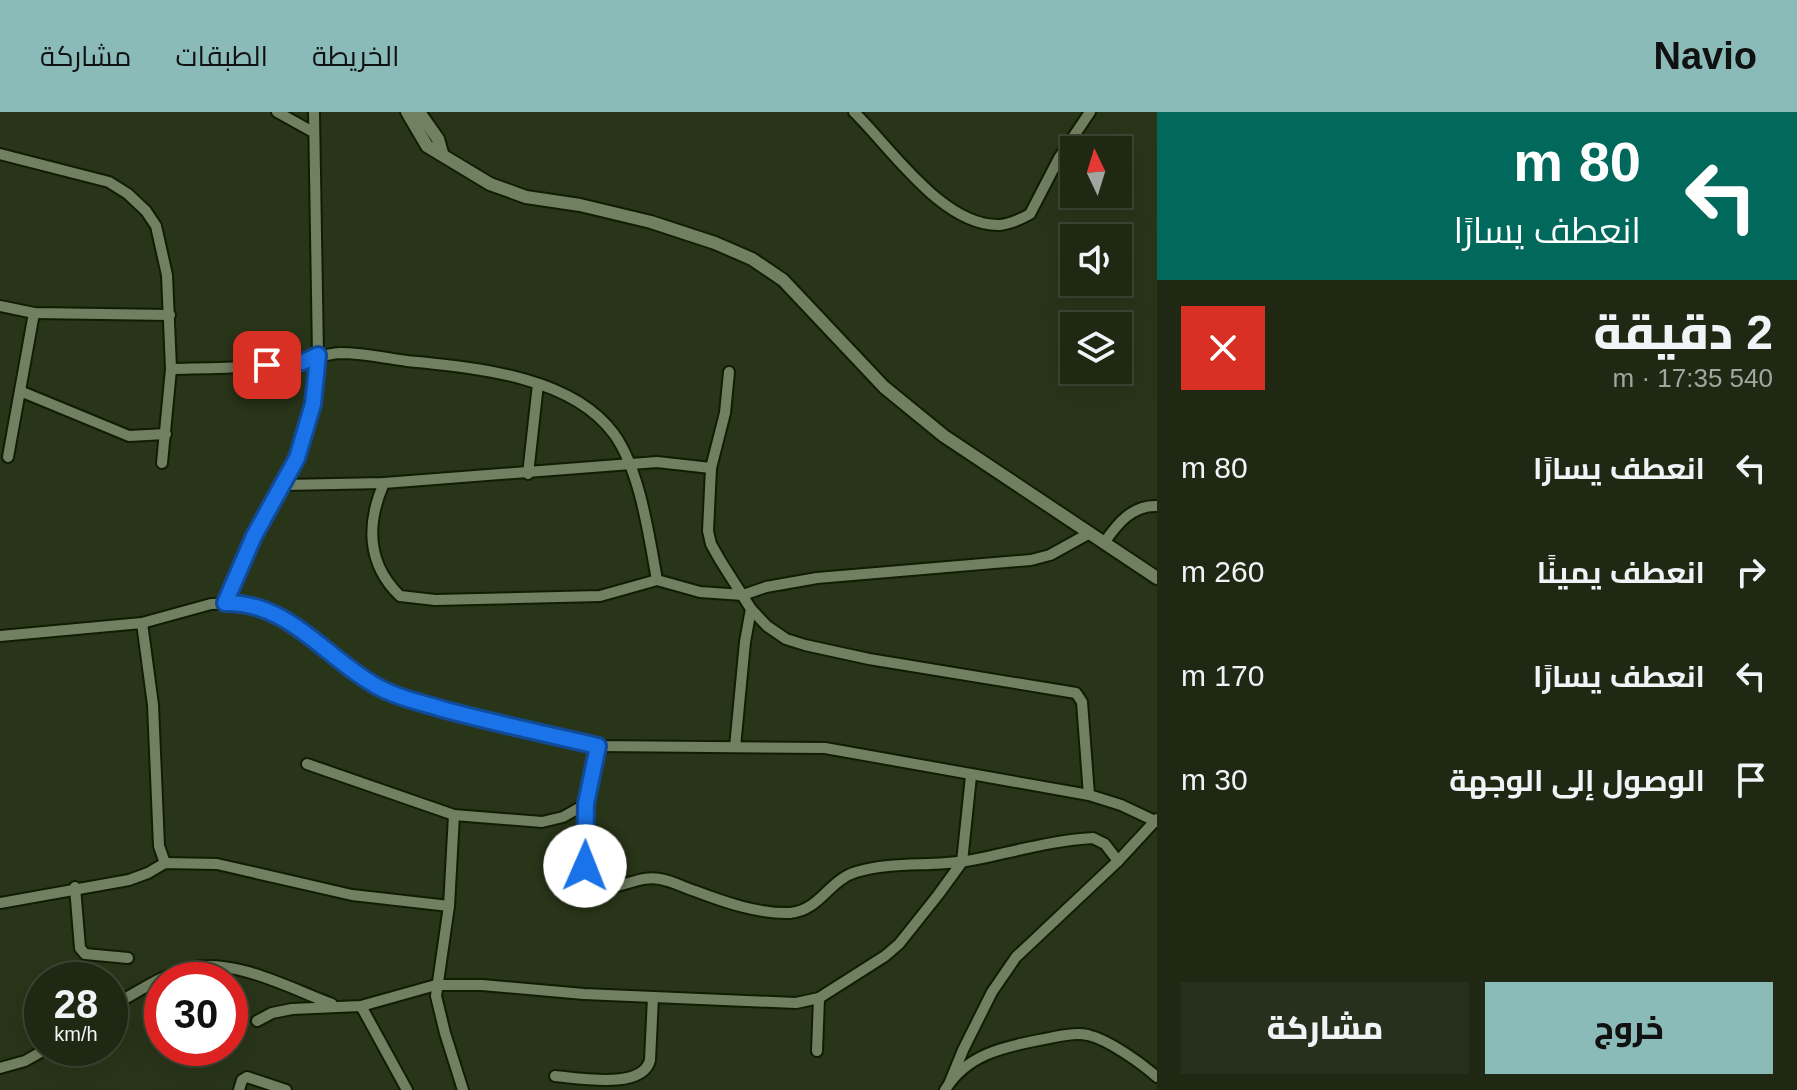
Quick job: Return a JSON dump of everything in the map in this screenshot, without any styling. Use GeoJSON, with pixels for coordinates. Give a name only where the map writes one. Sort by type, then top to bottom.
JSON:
{"type":"FeatureCollection","features":[{"type":"Feature","properties":{"kind":"street"},"geometry":{"type":"LineString","coordinates":[[277,112],[313,132]]}},
{"type":"Feature","properties":{"kind":"street"},"geometry":{"type":"LineString","coordinates":[[225,603],[254,536],[297,458],[313,404],[318,355],[314,112]]}},
{"type":"Feature","properties":{"kind":"street"},"geometry":{"type":"LineString","coordinates":[[407,112],[427,146],[490,184],[526,197],[580,205],[651,222],[752,259],[783,280],[866,369],[932,426],[1157,578]]}},
{"type":"Feature","properties":{"kind":"street"},"geometry":{"type":"LineString","coordinates":[[419,112],[438,139],[442,153]]}},
{"type":"Feature","properties":{"kind":"street"},"geometry":{"type":"LineString","coordinates":[[854,112],[937,200],[972,219],[1000,225],[1030,214],[1059,158],[1090,112]]}},
{"type":"Feature","properties":{"kind":"street"},"geometry":{"type":"LineString","coordinates":[[0,154],[109,182],[128,194],[156,226],[163,247],[170,315],[171,369],[162,463]]}},
{"type":"Feature","properties":{"kind":"street"},"geometry":{"type":"LineString","coordinates":[[0,306],[34,313],[170,315]]}},
{"type":"Feature","properties":{"kind":"street"},"geometry":{"type":"LineString","coordinates":[[8,457],[34,313]]}},
{"type":"Feature","properties":{"kind":"street"},"geometry":{"type":"LineString","coordinates":[[171,369],[291,363],[318,355],[355,354],[477,368],[538,384],[587,407],[616,437],[630,466],[657,580]]}},
{"type":"Feature","properties":{"kind":"street"},"geometry":{"type":"LineString","coordinates":[[729,372],[721,439],[711,468],[708,531],[711,544],[751,609],[777,632],[805,645],[869,659],[1076,693],[1082,702],[1089,795]]}},
{"type":"Feature","properties":{"kind":"street"},"geometry":{"type":"LineString","coordinates":[[528,474],[538,384]]}},
{"type":"Feature","properties":{"kind":"street"},"geometry":{"type":"LineString","coordinates":[[20,391],[129,436],[166,434]]}},
{"type":"Feature","properties":{"kind":"street"},"geometry":{"type":"LineString","coordinates":[[284,485],[384,483],[657,462],[711,468]]}},
{"type":"Feature","properties":{"kind":"street"},"geometry":{"type":"LineString","coordinates":[[384,483],[371,517],[371,535],[382,573],[400,596],[435,600],[600,596],[657,580],[700,592],[743,595],[766,587],[817,578],[1031,560],[1050,555],[1088,534]]}},
{"type":"Feature","properties":{"kind":"street"},"geometry":{"type":"LineString","coordinates":[[1104,543],[1125,517],[1137,509],[1157,506]]}},
{"type":"Feature","properties":{"kind":"street"},"geometry":{"type":"LineString","coordinates":[[0,636],[142,623],[211,604],[243,603],[279,616],[312,636],[373,685],[400,697],[470,717],[598,746],[825,748],[1089,795],[1157,820],[1016,957],[992,992],[947,1086]]}},
{"type":"Feature","properties":{"kind":"street"},"geometry":{"type":"LineString","coordinates":[[735,747],[751,609]]}},
{"type":"Feature","properties":{"kind":"street"},"geometry":{"type":"LineString","coordinates":[[142,623],[153,705],[159,846],[165,863]]}},
{"type":"Feature","properties":{"kind":"street"},"geometry":{"type":"LineString","coordinates":[[598,746],[586,804],[585,866],[599,883],[617,886],[644,878],[664,879],[729,903],[789,913],[804,910],[835,883],[855,872],[962,862],[1093,838],[1105,844],[1118,861]]}},
{"type":"Feature","properties":{"kind":"street"},"geometry":{"type":"LineString","coordinates":[[307,764],[454,815],[542,822],[563,817],[586,804]]}},
{"type":"Feature","properties":{"kind":"street"},"geometry":{"type":"LineString","coordinates":[[257,1021],[282,1011],[361,1006],[436,985],[796,1003],[819,998],[899,944],[962,862],[971,776]]}},
{"type":"Feature","properties":{"kind":"street"},"geometry":{"type":"LineString","coordinates":[[454,815],[449,906],[436,985],[441,1020],[463,1090]]}},
{"type":"Feature","properties":{"kind":"street"},"geometry":{"type":"LineString","coordinates":[[0,903],[75,887],[129,880],[165,863],[217,864],[352,895],[449,906]]}},
{"type":"Feature","properties":{"kind":"street"},"geometry":{"type":"LineString","coordinates":[[75,887],[80,948],[85,954],[128,958]]}},
{"type":"Feature","properties":{"kind":"street"},"geometry":{"type":"LineString","coordinates":[[128,997],[169,975],[205,966],[249,973],[338,1006]]}},
{"type":"Feature","properties":{"kind":"street"},"geometry":{"type":"LineString","coordinates":[[555,1076],[619,1079],[643,1073],[650,1060],[653,997]]}},
{"type":"Feature","properties":{"kind":"street"},"geometry":{"type":"LineString","coordinates":[[817,1051],[819,998]]}},
{"type":"Feature","properties":{"kind":"street"},"geometry":{"type":"LineString","coordinates":[[361,1006],[407,1090]]}},
{"type":"Feature","properties":{"kind":"street"},"geometry":{"type":"LineString","coordinates":[[947,1086],[975,1060],[1002,1047],[1071,1035],[1092,1036],[1157,1077]]}},
{"type":"Feature","properties":{"kind":"street"},"geometry":{"type":"LineString","coordinates":[[0,1068],[24,1061]]}},
{"type":"Feature","properties":{"kind":"street"},"geometry":{"type":"LineString","coordinates":[[239,1090],[242,1080],[247,1077],[286,1090]]}},
{"type":"Feature","properties":{"kind":"route"},"geometry":{"type":"LineString","coordinates":[[267,365],[303,362],[318,355],[313,404],[297,458],[254,536],[225,603],[243,603],[279,616],[312,636],[373,685],[400,697],[470,717],[598,746],[586,804],[585,866]]}}]}
